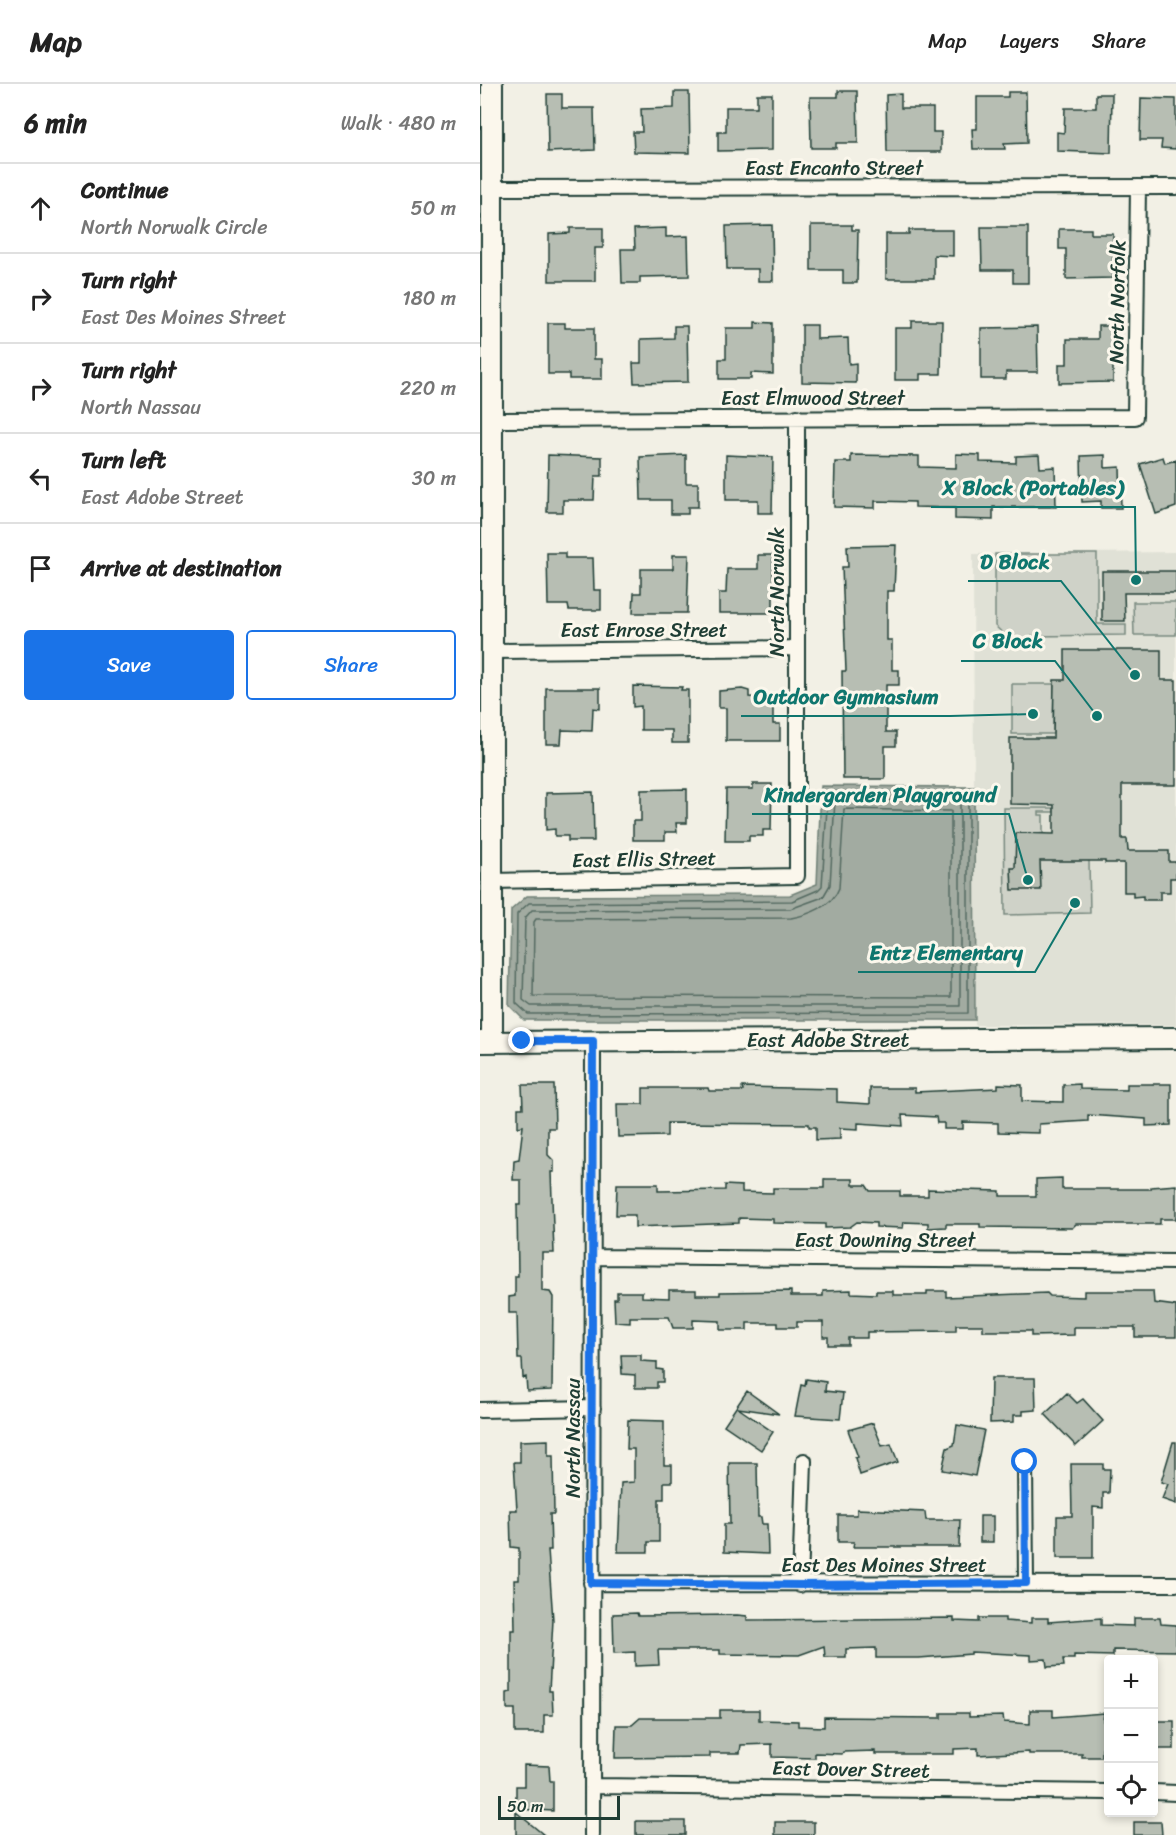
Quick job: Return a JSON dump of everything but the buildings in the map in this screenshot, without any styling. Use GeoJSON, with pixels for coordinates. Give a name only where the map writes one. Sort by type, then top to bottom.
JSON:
{"type":"FeatureCollection","features":[{"type":"Feature","properties":{"kind":"street"},"geometry":{"type":"LineString","coordinates":[[486,1042],[492,881],[492,651],[488,425],[492,84]]}},
{"type":"Feature","properties":{"kind":"street","name":"North Norfolk"},"geometry":{"type":"LineString","coordinates":[[1135,417],[1138,187]]}},
{"type":"Feature","properties":{"kind":"street","name":"East Encanto Street"},"geometry":{"type":"LineString","coordinates":[[492,188],[1176,187]]}},
{"type":"Feature","properties":{"kind":"street","name":"East Elmwood Street"},"geometry":{"type":"LineString","coordinates":[[488,425],[797,417],[1135,417]]}},
{"type":"Feature","properties":{"kind":"street","name":"North Norwalk"},"geometry":{"type":"LineString","coordinates":[[797,417],[797,876]]}},
{"type":"Feature","properties":{"kind":"street","name":"East Enrose Street"},"geometry":{"type":"LineString","coordinates":[[492,651],[796,648]]}},
{"type":"Feature","properties":{"kind":"street","name":"East Ellis Street"},"geometry":{"type":"LineString","coordinates":[[492,881],[797,876]]}},
{"type":"Feature","properties":{"kind":"street","name":"East Adobe Street"},"geometry":{"type":"LineString","coordinates":[[486,1042],[1176,1038]]}},
{"type":"Feature","properties":{"kind":"street","name":"North Nassau"},"geometry":{"type":"LineString","coordinates":[[592,1835],[593,1041]]}},
{"type":"Feature","properties":{"kind":"street","name":"East Downing Street"},"geometry":{"type":"LineString","coordinates":[[593,1257],[1176,1262]]}},
{"type":"Feature","properties":{"kind":"street"},"geometry":{"type":"LineString","coordinates":[[480,1410],[593,1408]]}},
{"type":"Feature","properties":{"kind":"street"},"geometry":{"type":"LineString","coordinates":[[800,1585],[804,1461]]}},
{"type":"Feature","properties":{"kind":"street"},"geometry":{"type":"LineString","coordinates":[[1025,1462],[1026,1583]]}},
{"type":"Feature","properties":{"kind":"street","name":"East Des Moines Street"},"geometry":{"type":"LineString","coordinates":[[591,1583],[1176,1584]]}},
{"type":"Feature","properties":{"kind":"street","name":"East Dover Street"},"geometry":{"type":"LineString","coordinates":[[593,1786],[1104,1792]]}},
{"type":"Feature","properties":{"kind":"street"},"geometry":{"type":"LineString","coordinates":[[1158,1792],[1176,1792]]}},
{"type":"Feature","properties":{"kind":"shaded area"},"geometry":{"type":"Polygon","coordinates":[[[1176,552],[1176,1025],[975,1025],[973,554],[1176,552]]]}},
{"type":"Feature","properties":{"kind":"shaded area"},"geometry":{"type":"Polygon","coordinates":[[[995,554],[1097,554],[1097,624],[1126,624],[1126,635],[1031,636],[1015,644],[995,626],[995,554]]]}},
{"type":"Feature","properties":{"kind":"shaded area"},"geometry":{"type":"Polygon","coordinates":[[[1133,602],[1176,602],[1176,635],[1134,635],[1133,602]]]}},
{"type":"Feature","properties":{"kind":"shaded area"},"geometry":{"type":"Polygon","coordinates":[[[1012,684],[1054,684],[1053,734],[1012,734],[1012,684]]]}},
{"type":"Feature","properties":{"kind":"shaded area"},"geometry":{"type":"Polygon","coordinates":[[[1004,808],[1054,808],[1054,812],[1039,812],[1039,815],[1043,815],[1043,836],[1089,861],[1090,913],[1005,915],[1004,808]]]}},
{"type":"Feature","properties":{"kind":"water"},"geometry":{"type":"Polygon","coordinates":[[[821,786],[974,787],[975,1020],[524,1020],[509,1005],[511,910],[527,896],[790,895],[817,884],[821,786]]]}},
{"type":"Feature","properties":{"kind":"place","name":"X Block (Portables)"},"geometry":{"type":"Point","coordinates":[1136,580]}},
{"type":"Feature","properties":{"kind":"place","name":"D Block"},"geometry":{"type":"Point","coordinates":[1135,675]}},
{"type":"Feature","properties":{"kind":"place","name":"Outdoor Gymnasium"},"geometry":{"type":"Point","coordinates":[1033,714]}},
{"type":"Feature","properties":{"kind":"place","name":"C Block"},"geometry":{"type":"Point","coordinates":[1097,716]}},
{"type":"Feature","properties":{"kind":"place","name":"Kindergarden Playground"},"geometry":{"type":"Point","coordinates":[1028,880]}},
{"type":"Feature","properties":{"kind":"place","name":"Entz Elementary"},"geometry":{"type":"Point","coordinates":[1075,903]}},
{"type":"Feature","properties":{"kind":"route"},"geometry":{"type":"LineString","coordinates":[[522,1041],[593,1041],[591,1583],[800,1585],[1026,1583],[1025,1462]]}}]}
